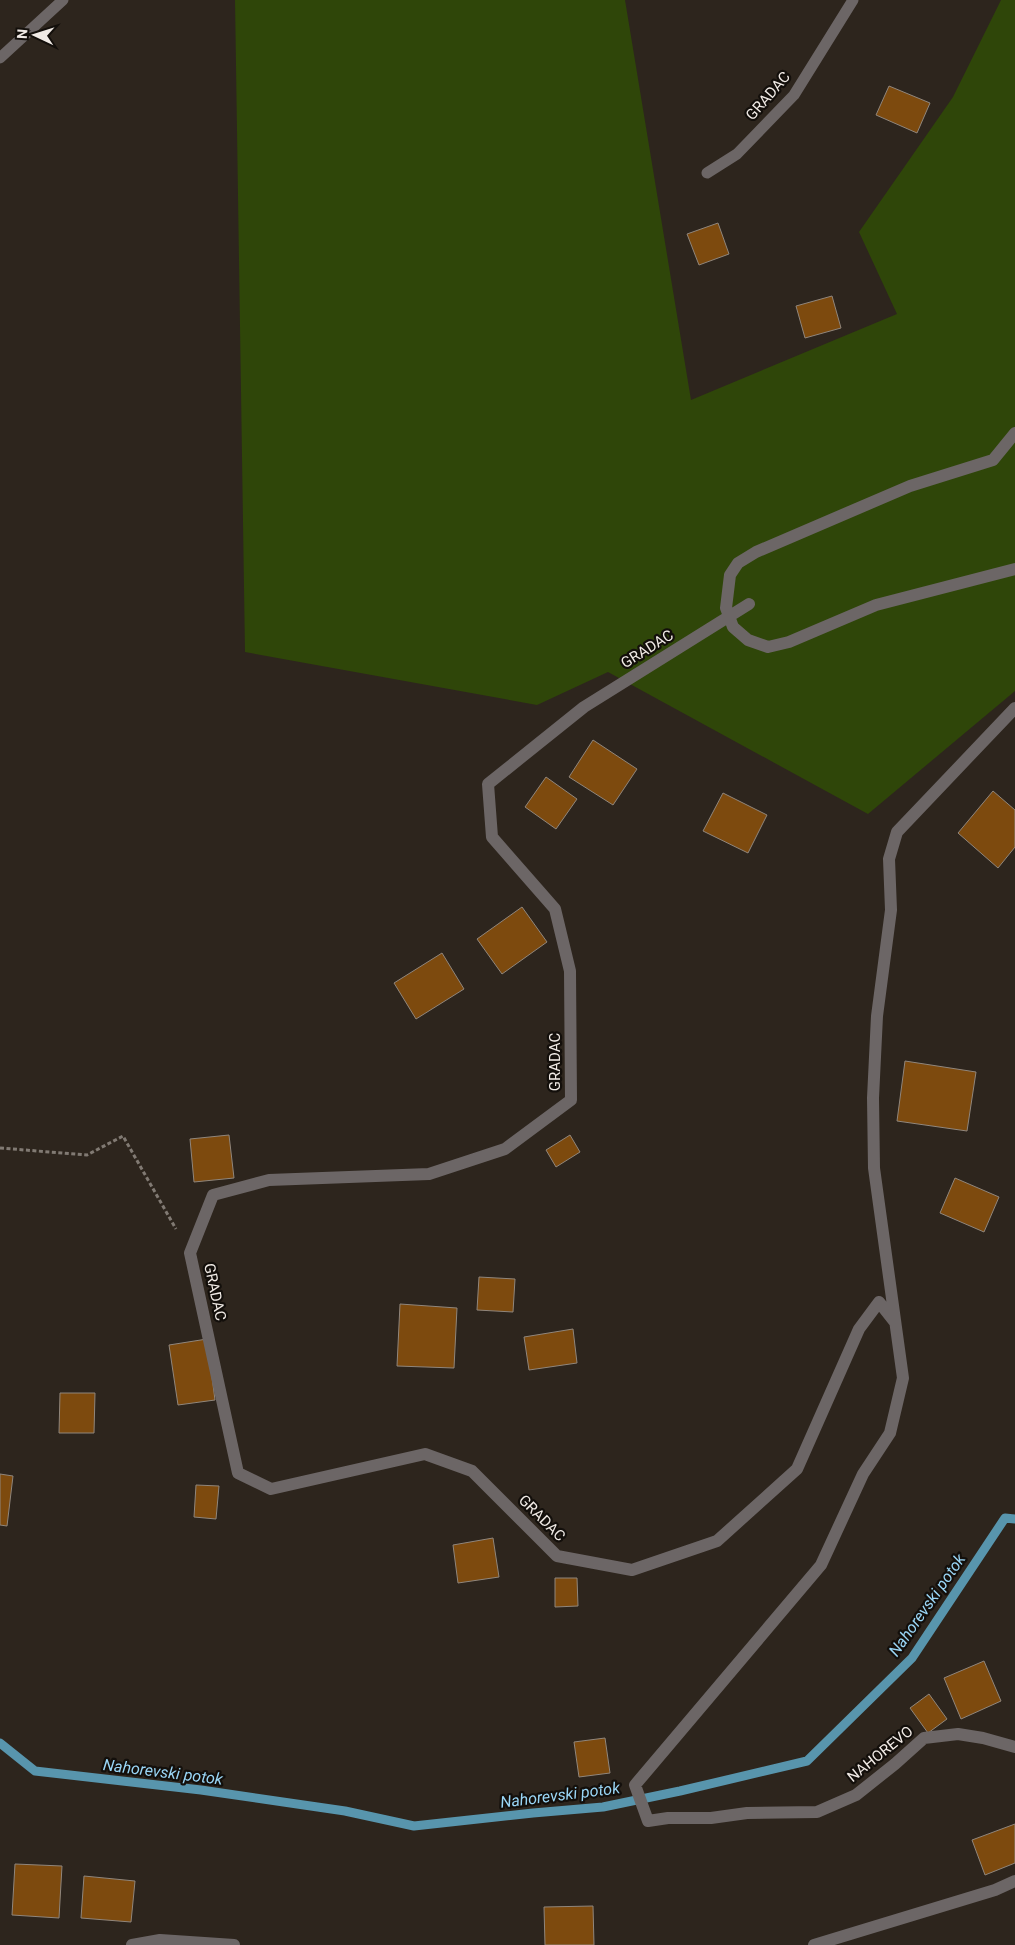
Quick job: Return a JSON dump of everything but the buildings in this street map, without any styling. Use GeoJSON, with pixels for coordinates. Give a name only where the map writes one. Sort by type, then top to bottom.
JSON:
{"type":"FeatureCollection","features":[{"type":"Feature","properties":{"kind":"street"},"geometry":{"type":"LineString","coordinates":[[1015,433],[993,460],[910,486],[756,552],[738,563],[730,575],[726,608],[733,627],[748,640],[768,647],[789,642],[876,605],[1015,569]]}},
{"type":"Feature","properties":{"kind":"street","name":"GRADAC"},"geometry":{"type":"LineString","coordinates":[[749,604],[584,707],[488,784],[492,837],[555,909],[570,971],[571,1100],[505,1149],[428,1174],[269,1180],[213,1195],[190,1253],[238,1473],[271,1489],[425,1454],[472,1471],[557,1556],[632,1570],[717,1542],[797,1469],[859,1329],[880,1302],[894,1321]]}},
{"type":"Feature","properties":{"kind":"street"},"geometry":{"type":"LineString","coordinates":[[894,1321],[874,1168],[873,1098],[877,1016],[891,910],[889,860],[897,832],[1015,708]]}},
{"type":"Feature","properties":{"kind":"street","name":"NAHOREVO"},"geometry":{"type":"LineString","coordinates":[[894,1321],[903,1378],[890,1433],[863,1474],[821,1565],[635,1785],[648,1821],[668,1818],[711,1818],[747,1813],[817,1812],[856,1795],[924,1738],[958,1734],[983,1738],[1015,1747]]}},
{"type":"Feature","properties":{"kind":"street"},"geometry":{"type":"LineString","coordinates":[[814,1945],[995,1890],[1015,1881]]}},
{"type":"Feature","properties":{"kind":"street"},"geometry":{"type":"LineString","coordinates":[[132,1945],[160,1940],[234,1945]]}},
{"type":"Feature","properties":{"kind":"lane"},"geometry":{"type":"LineString","coordinates":[[0,58],[63,0]]}},
{"type":"Feature","properties":{"kind":"lane","name":"GRADAC"},"geometry":{"type":"LineString","coordinates":[[707,172],[737,154],[794,95],[853,0]]}},
{"type":"Feature","properties":{"kind":"path"},"geometry":{"type":"LineString","coordinates":[[0,1148],[87,1154],[123,1136],[190,1253]]}},
{"type":"Feature","properties":{"kind":"green space"},"geometry":{"type":"Polygon","coordinates":[[[235,0],[625,0],[691,400],[897,314],[859,232],[953,97],[1001,0],[1015,0],[1015,691],[868,814],[608,672],[537,705],[245,652],[235,0]]]}},
{"type":"Feature","properties":{"kind":"waterway","name":"Nahorevski potok"},"geometry":{"type":"LineString","coordinates":[[0,1743],[35,1771],[201,1790],[345,1811],[414,1826],[603,1807],[680,1791],[807,1761],[912,1658],[1005,1518],[1015,1519]]}}]}
